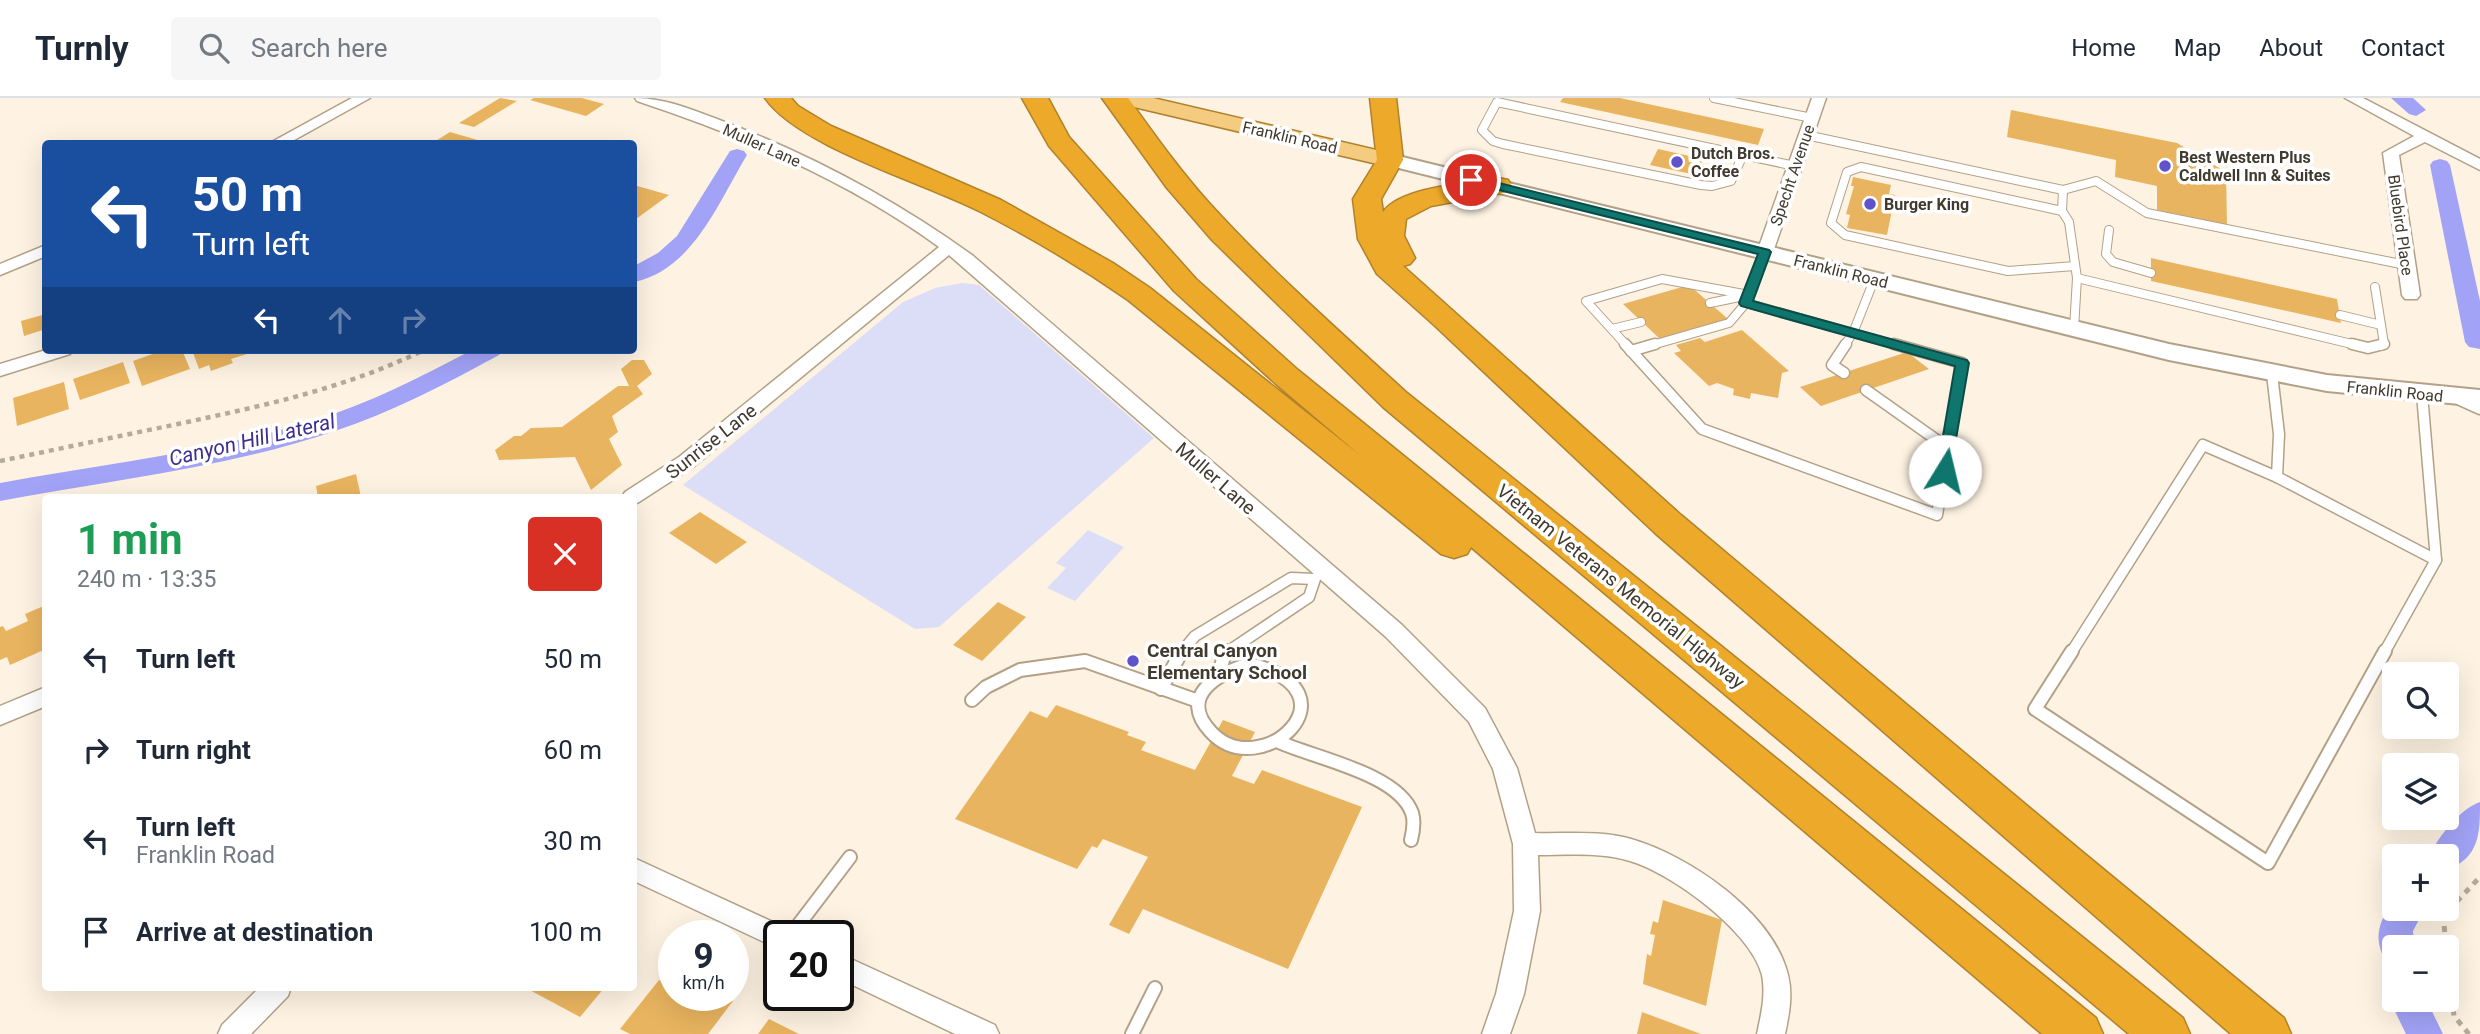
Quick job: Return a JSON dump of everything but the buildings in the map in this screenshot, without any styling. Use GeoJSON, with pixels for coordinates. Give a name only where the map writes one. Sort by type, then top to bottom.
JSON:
{"type":"FeatureCollection","features":[{"type":"Feature","properties":{"kind":"highway"},"geometry":{"type":"LineString","coordinates":[[778,98],[789,111],[822,132],[991,206],[1103,268],[1349,464],[1602,660],[1743,757]]}},
{"type":"Feature","properties":{"kind":"highway"},"geometry":{"type":"LineString","coordinates":[[1035,98],[1058,140],[1185,285],[1287,377],[1611,643],[1743,757],[2079,1034]]}},
{"type":"Feature","properties":{"kind":"highway","name":"Vietnam Veterans Memorial Highway"},"geometry":{"type":"LineString","coordinates":[[1115,98],[1156,158],[1200,210],[1275,287],[1395,400],[2165,1034]]}},
{"type":"Feature","properties":{"kind":"highway"},"geometry":{"type":"LineString","coordinates":[[1383,98],[1390,160],[1367,199],[1372,239],[1387,268],[1668,524],[2064,864],[2267,1034]]}},
{"type":"Feature","properties":{"kind":"highway"},"geometry":{"type":"LineString","coordinates":[[1445,318],[1398,256],[1390,237],[1389,224],[1394,214],[1411,202],[1498,186]]}},
{"type":"Feature","properties":{"kind":"main road","name":"Franklin Road"},"geometry":{"type":"LineString","coordinates":[[1125,98],[1498,186],[2074,329],[2272,374],[2422,394],[2480,398]]}},
{"type":"Feature","properties":{"kind":"street"},"geometry":{"type":"LineString","coordinates":[[283,140],[363,98]]}},
{"type":"Feature","properties":{"kind":"street","name":"Muller Lane"},"geometry":{"type":"LineString","coordinates":[[642,98],[779,150],[891,209],[950,246],[1320,575],[1394,632],[1477,715],[1506,768],[1525,844],[1527,911],[1510,994],[1496,1034]]}},
{"type":"Feature","properties":{"kind":"street","name":"Specht Avenue"},"geometry":{"type":"LineString","coordinates":[[1765,252],[1819,98]]}},
{"type":"Feature","properties":{"kind":"street"},"geometry":{"type":"LineString","coordinates":[[2352,98],[2480,165]]}},
{"type":"Feature","properties":{"kind":"street","name":"Bluebird Place"},"geometry":{"type":"LineString","coordinates":[[2411,295],[2391,153],[2426,136]]}},
{"type":"Feature","properties":{"kind":"street","name":"Sunrise Lane"},"geometry":{"type":"LineString","coordinates":[[637,494],[686,462],[950,246]]}},
{"type":"Feature","properties":{"kind":"street"},"geometry":{"type":"LineString","coordinates":[[0,270],[42,252]]}},
{"type":"Feature","properties":{"kind":"street"},"geometry":{"type":"LineString","coordinates":[[0,370],[51,354]]}},
{"type":"Feature","properties":{"kind":"street"},"geometry":{"type":"LineString","coordinates":[[0,716],[42,698]]}},
{"type":"Feature","properties":{"kind":"street"},"geometry":{"type":"LineString","coordinates":[[1525,844],[1628,849],[1666,864],[1702,887],[1753,937],[1772,966],[1777,989],[1771,1034]]}},
{"type":"Feature","properties":{"kind":"street"},"geometry":{"type":"LineString","coordinates":[[637,870],[763,929]]}},
{"type":"Feature","properties":{"kind":"street"},"geometry":{"type":"LineString","coordinates":[[854,973],[985,1034]]}},
{"type":"Feature","properties":{"kind":"street"},"geometry":{"type":"LineString","coordinates":[[232,1034],[274,991]]}},
{"type":"Feature","properties":{"kind":"lane"},"geometry":{"type":"LineString","coordinates":[[1714,98],[1812,118]]}},
{"type":"Feature","properties":{"kind":"lane"},"geometry":{"type":"LineString","coordinates":[[1761,108],[1763,98]]}},
{"type":"Feature","properties":{"kind":"lane"},"geometry":{"type":"LineString","coordinates":[[1743,155],[1731,181],[1712,186],[1616,169],[1493,141],[1482,130],[1497,102],[1795,166]]}},
{"type":"Feature","properties":{"kind":"lane"},"geometry":{"type":"LineString","coordinates":[[1806,135],[2063,190],[2096,181],[2147,213],[2406,265]]}},
{"type":"Feature","properties":{"kind":"lane"},"geometry":{"type":"LineString","coordinates":[[2062,211],[1861,167],[1847,172],[1831,223],[1845,235],[2008,271],[2031,272],[2047,266],[2075,266]]}},
{"type":"Feature","properties":{"kind":"lane"},"geometry":{"type":"LineString","coordinates":[[2063,190],[2062,211],[2069,222],[2077,278],[2074,329]]}},
{"type":"Feature","properties":{"kind":"lane"},"geometry":{"type":"LineString","coordinates":[[2109,230],[2106,254],[2113,262],[2151,273]]}},
{"type":"Feature","properties":{"kind":"lane"},"geometry":{"type":"LineString","coordinates":[[1632,351],[1729,323],[1747,299],[1765,252]]}},
{"type":"Feature","properties":{"kind":"lane"},"geometry":{"type":"LineString","coordinates":[[2077,278],[2368,348],[2384,344],[2375,287]]}},
{"type":"Feature","properties":{"kind":"lane"},"geometry":{"type":"LineString","coordinates":[[1661,279],[1747,299],[1962,363],[1937,516],[1702,429],[1612,329],[1586,301],[1661,279]]}},
{"type":"Feature","properties":{"kind":"lane"},"geometry":{"type":"LineString","coordinates":[[1843,373],[1832,365],[1853,332],[1874,280]]}},
{"type":"Feature","properties":{"kind":"lane"},"geometry":{"type":"LineString","coordinates":[[1710,303],[1747,299]]}},
{"type":"Feature","properties":{"kind":"lane"},"geometry":{"type":"LineString","coordinates":[[2340,315],[2381,325]]}},
{"type":"Feature","properties":{"kind":"lane"},"geometry":{"type":"LineString","coordinates":[[1612,329],[1641,322]]}},
{"type":"Feature","properties":{"kind":"lane"},"geometry":{"type":"LineString","coordinates":[[2272,374],[2279,435],[2277,477]]}},
{"type":"Feature","properties":{"kind":"lane"},"geometry":{"type":"LineString","coordinates":[[1866,390],[1948,448]]}},
{"type":"Feature","properties":{"kind":"lane"},"geometry":{"type":"LineString","coordinates":[[2422,394],[2436,560],[2268,863],[2035,709],[2203,445],[2277,477],[2436,560]]}},
{"type":"Feature","properties":{"kind":"lane"},"geometry":{"type":"LineString","coordinates":[[2455,397],[2480,409]]}},
{"type":"Feature","properties":{"kind":"lane"},"geometry":{"type":"LineString","coordinates":[[1219,672],[1227,650],[1310,597],[1320,575]]}},
{"type":"Feature","properties":{"kind":"lane"},"geometry":{"type":"LineString","coordinates":[[1161,689],[1185,646],[1195,636],[1291,578],[1320,575]]}},
{"type":"Feature","properties":{"kind":"lane"},"geometry":{"type":"LineString","coordinates":[[972,700],[986,687],[1007,675],[1038,666],[1085,661],[1198,701]]}},
{"type":"Feature","properties":{"kind":"lane"},"geometry":{"type":"LineString","coordinates":[[1250,664],[1280,673],[1292,682],[1299,694],[1301,707],[1298,720],[1290,732],[1277,741],[1253,747],[1229,744],[1215,736],[1205,726],[1199,714],[1198,701],[1209,680],[1219,672],[1250,664]]}},
{"type":"Feature","properties":{"kind":"lane"},"geometry":{"type":"LineString","coordinates":[[1277,741],[1295,751],[1375,779],[1392,789],[1406,802],[1413,814],[1411,840]]}},
{"type":"Feature","properties":{"kind":"lane"},"geometry":{"type":"LineString","coordinates":[[802,920],[850,857]]}},
{"type":"Feature","properties":{"kind":"lane"},"geometry":{"type":"LineString","coordinates":[[1132,1034],[1156,988]]}},
{"type":"Feature","properties":{"kind":"path"},"geometry":{"type":"LineString","coordinates":[[0,461],[262,406],[336,387],[378,372],[416,354]]}},
{"type":"Feature","properties":{"kind":"path"},"geometry":{"type":"LineString","coordinates":[[2469,1034],[2454,1016],[2443,916],[2480,877]]}},
{"type":"Feature","properties":{"kind":"shaded area"},"geometry":{"type":"Polygon","coordinates":[[[962,283],[979,285],[1154,438],[939,627],[915,629],[683,485],[903,302],[935,288],[962,283]]]}},
{"type":"Feature","properties":{"kind":"shaded area"},"geometry":{"type":"Polygon","coordinates":[[[1088,530],[1124,547],[1075,601],[1047,588],[1066,568],[1056,563],[1088,530]]]}},
{"type":"Feature","properties":{"kind":"waterway"},"geometry":{"type":"LineString","coordinates":[[2401,98],[2416,110]]}},
{"type":"Feature","properties":{"kind":"waterway","name":"Canyon Hill Lateral"},"geometry":{"type":"LineString","coordinates":[[637,273],[666,258],[685,240],[737,155]]}},
{"type":"Feature","properties":{"kind":"waterway"},"geometry":{"type":"LineString","coordinates":[[2440,165],[2477,342]]}},
{"type":"Feature","properties":{"kind":"waterway","name":"Canyon Hill Lateral"},"geometry":{"type":"LineString","coordinates":[[0,492],[187,459],[323,427],[421,386],[483,354]]}},
{"type":"Feature","properties":{"kind":"waterway"},"geometry":{"type":"LineString","coordinates":[[2456,844],[2480,816]]}},
{"type":"Feature","properties":{"kind":"waterway"},"geometry":{"type":"LineString","coordinates":[[2395,935],[2395,928],[2400,921]]}},
{"type":"Feature","properties":{"kind":"waterway"},"geometry":{"type":"LineString","coordinates":[[2414,1012],[2425,1034]]}},
{"type":"Feature","properties":{"kind":"place","name":"Dutch Bros. Coffee"},"geometry":{"type":"Point","coordinates":[1677,162]}},
{"type":"Feature","properties":{"kind":"place","name":"Best Western Plus Caldwell Inn & Suites"},"geometry":{"type":"Point","coordinates":[2165,166]}},
{"type":"Feature","properties":{"kind":"place","name":"Burger King"},"geometry":{"type":"Point","coordinates":[1870,204]}},
{"type":"Feature","properties":{"kind":"place","name":"Central Canyon Elementary School"},"geometry":{"type":"Point","coordinates":[1133,661]}},
{"type":"Feature","properties":{"kind":"route"},"geometry":{"type":"LineString","coordinates":[[1471,180],[1765,252],[1746,303],[1962,363],[1945,471]]}}]}
